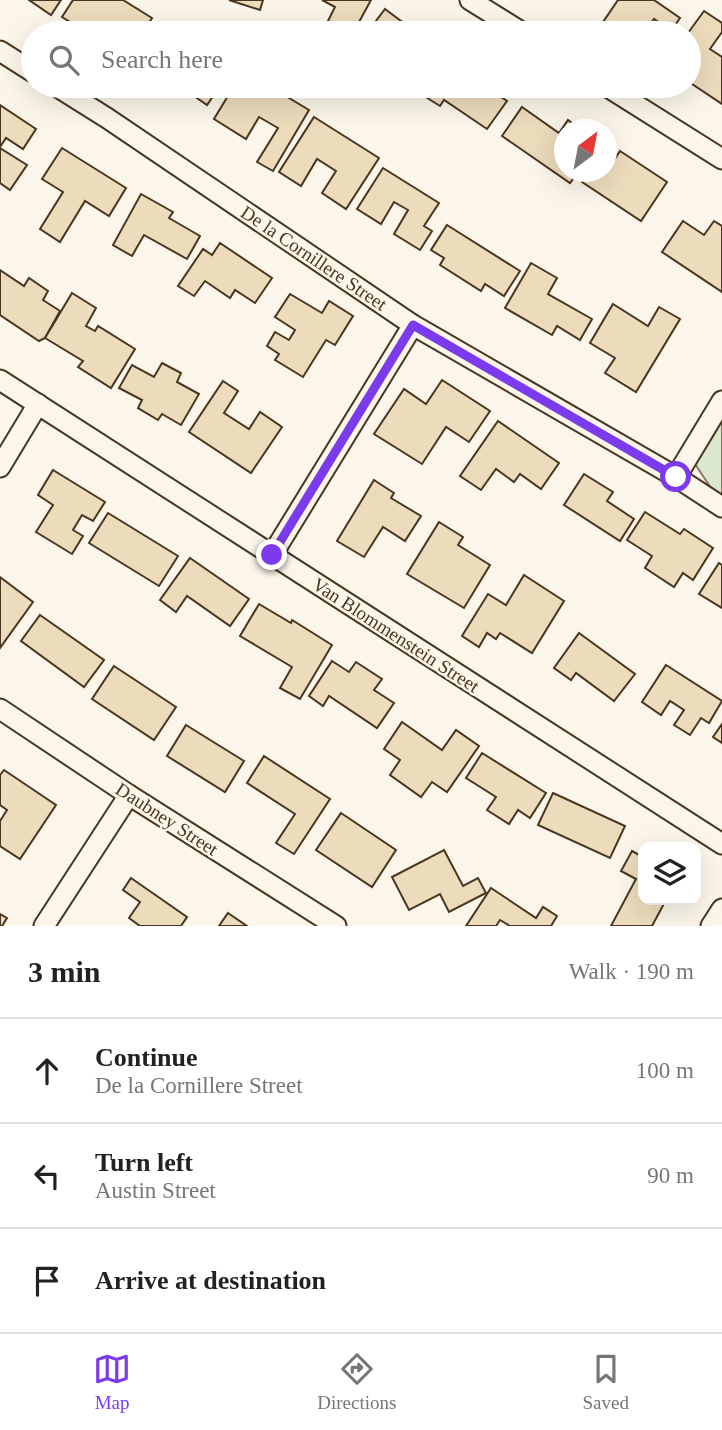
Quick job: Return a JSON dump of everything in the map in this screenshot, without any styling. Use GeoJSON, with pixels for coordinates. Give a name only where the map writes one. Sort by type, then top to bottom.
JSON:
{"type":"FeatureCollection","features":[{"type":"Feature","properties":{"kind":"street"},"geometry":{"type":"LineString","coordinates":[[470,0],[504,21]]}},
{"type":"Feature","properties":{"kind":"street"},"geometry":{"type":"LineString","coordinates":[[0,51],[21,64]]}},
{"type":"Feature","properties":{"kind":"street","name":"De la Cornillere Street"},"geometry":{"type":"LineString","coordinates":[[75,98],[413,325],[676,477],[722,507]]}},
{"type":"Feature","properties":{"kind":"street"},"geometry":{"type":"LineString","coordinates":[[625,98],[722,159]]}},
{"type":"Feature","properties":{"kind":"street"},"geometry":{"type":"LineString","coordinates":[[272,555],[413,325]]}},
{"type":"Feature","properties":{"kind":"street","name":"Van Blommenstein Street"},"geometry":{"type":"LineString","coordinates":[[0,380],[722,844]]}},
{"type":"Feature","properties":{"kind":"street"},"geometry":{"type":"LineString","coordinates":[[676,477],[722,401]]}},
{"type":"Feature","properties":{"kind":"street"},"geometry":{"type":"LineString","coordinates":[[0,467],[38,404]]}},
{"type":"Feature","properties":{"kind":"street","name":"Daubney Street"},"geometry":{"type":"LineString","coordinates":[[0,709],[129,795],[336,926]]}},
{"type":"Feature","properties":{"kind":"street"},"geometry":{"type":"LineString","coordinates":[[44,926],[129,795]]}},
{"type":"Feature","properties":{"kind":"street"},"geometry":{"type":"LineString","coordinates":[[711,926],[722,909]]}},
{"type":"Feature","properties":{"kind":"green space"},"geometry":{"type":"Polygon","coordinates":[[[722,404],[722,495],[711,488],[695,464],[722,404]]]}},
{"type":"Feature","properties":{"kind":"building"},"geometry":{"type":"Polygon","coordinates":[[[29,0],[61,0],[51,15],[29,0]]]}},
{"type":"Feature","properties":{"kind":"building"},"geometry":{"type":"Polygon","coordinates":[[[73,0],[123,0],[152,18],[150,21],[68,21],[62,17],[73,0]]]}},
{"type":"Feature","properties":{"kind":"building"},"geometry":{"type":"Polygon","coordinates":[[[229,0],[263,0],[260,10],[229,0]]]}},
{"type":"Feature","properties":{"kind":"building"},"geometry":{"type":"Polygon","coordinates":[[[322,0],[371,0],[360,21],[328,21],[335,7],[322,0]]]}},
{"type":"Feature","properties":{"kind":"building"},"geometry":{"type":"Polygon","coordinates":[[[618,0],[654,0],[680,18],[678,21],[604,21],[618,0]]]}},
{"type":"Feature","properties":{"kind":"building"},"geometry":{"type":"Polygon","coordinates":[[[385,9],[401,21],[376,21],[385,9]]]}},
{"type":"Feature","properties":{"kind":"building"},"geometry":{"type":"Polygon","coordinates":[[[704,11],[722,23],[722,32],[710,49],[722,57],[722,104],[701,90],[701,21],[697,21],[704,11]]]}},
{"type":"Feature","properties":{"kind":"building"},"geometry":{"type":"Polygon","coordinates":[[[197,98],[212,98],[207,105],[197,98]]]}},
{"type":"Feature","properties":{"kind":"building"},"geometry":{"type":"Polygon","coordinates":[[[227,98],[289,98],[309,110],[273,171],[257,162],[278,128],[259,117],[246,139],[214,119],[227,98]]]}},
{"type":"Feature","properties":{"kind":"building"},"geometry":{"type":"Polygon","coordinates":[[[427,98],[503,98],[507,101],[487,129],[444,100],[440,106],[427,98]]]}},
{"type":"Feature","properties":{"kind":"building"},"geometry":{"type":"Polygon","coordinates":[[[0,105],[36,129],[23,149],[6,138],[0,147],[0,105]]]}},
{"type":"Feature","properties":{"kind":"building"},"geometry":{"type":"Polygon","coordinates":[[[522,107],[554,129],[554,172],[502,136],[522,107]]]}},
{"type":"Feature","properties":{"kind":"building"},"geometry":{"type":"Polygon","coordinates":[[[314,117],[379,158],[346,209],[322,193],[336,171],[317,159],[301,186],[279,172],[314,117]]]}},
{"type":"Feature","properties":{"kind":"building"},"geometry":{"type":"Polygon","coordinates":[[[0,148],[27,165],[10,190],[0,183],[0,148]]]}},
{"type":"Feature","properties":{"kind":"building"},"geometry":{"type":"Polygon","coordinates":[[[62,148],[126,188],[109,216],[85,201],[60,242],[40,229],[63,192],[42,179],[62,148]]]}},
{"type":"Feature","properties":{"kind":"building"},"geometry":{"type":"Polygon","coordinates":[[[620,151],[667,182],[641,221],[582,182],[617,182],[617,156],[620,151]]]}},
{"type":"Feature","properties":{"kind":"building"},"geometry":{"type":"Polygon","coordinates":[[[383,168],[439,203],[424,226],[432,231],[420,250],[394,234],[408,210],[394,202],[381,224],[357,209],[383,168]]]}},
{"type":"Feature","properties":{"kind":"building"},"geometry":{"type":"Polygon","coordinates":[[[141,194],[173,212],[169,218],[200,236],[187,259],[144,235],[132,256],[113,245],[141,194]]]}},
{"type":"Feature","properties":{"kind":"building"},"geometry":{"type":"Polygon","coordinates":[[[683,221],[704,235],[714,221],[722,226],[722,292],[662,252],[683,221]]]}},
{"type":"Feature","properties":{"kind":"building"},"geometry":{"type":"Polygon","coordinates":[[[447,225],[520,271],[504,296],[485,284],[481,291],[440,265],[444,258],[431,250],[447,225]]]}},
{"type":"Feature","properties":{"kind":"building"},"geometry":{"type":"Polygon","coordinates":[[[220,243],[272,278],[255,303],[235,290],[230,298],[205,281],[194,296],[178,286],[203,249],[212,255],[220,243]]]}},
{"type":"Feature","properties":{"kind":"building"},"geometry":{"type":"Polygon","coordinates":[[[531,263],[557,278],[548,294],[592,319],[580,340],[557,326],[552,335],[505,308],[531,263]]]}},
{"type":"Feature","properties":{"kind":"building"},"geometry":{"type":"Polygon","coordinates":[[[0,270],[24,286],[29,278],[48,291],[43,300],[60,311],[45,338],[39,341],[0,315],[0,270]]]}},
{"type":"Feature","properties":{"kind":"building"},"geometry":{"type":"Polygon","coordinates":[[[72,293],[96,308],[86,326],[95,331],[98,326],[135,349],[111,388],[78,367],[83,361],[45,338],[72,293]]]}},
{"type":"Feature","properties":{"kind":"building"},"geometry":{"type":"Polygon","coordinates":[[[290,294],[322,313],[329,301],[353,316],[335,345],[326,340],[303,377],[275,360],[279,354],[267,346],[275,332],[289,340],[295,330],[275,317],[290,294]]]}},
{"type":"Feature","properties":{"kind":"building"},"geometry":{"type":"Polygon","coordinates":[[[613,304],[648,326],[659,307],[680,319],[636,392],[605,373],[615,358],[590,343],[613,304]]]}},
{"type":"Feature","properties":{"kind":"building"},"geometry":{"type":"Polygon","coordinates":[[[162,363],[181,373],[177,382],[199,394],[181,425],[162,414],[158,420],[138,408],[142,400],[119,388],[132,365],[154,377],[162,363]]]}},
{"type":"Feature","properties":{"kind":"building"},"geometry":{"type":"Polygon","coordinates":[[[442,380],[490,411],[469,442],[446,427],[422,464],[374,434],[404,389],[426,404],[442,380]]]}},
{"type":"Feature","properties":{"kind":"building"},"geometry":{"type":"Polygon","coordinates":[[[223,381],[238,391],[224,413],[249,429],[260,412],[282,427],[251,473],[189,432],[223,381]]]}},
{"type":"Feature","properties":{"kind":"building"},"geometry":{"type":"Polygon","coordinates":[[[498,421],[559,463],[541,489],[520,474],[514,482],[496,469],[481,490],[460,476],[498,421]]]}},
{"type":"Feature","properties":{"kind":"building"},"geometry":{"type":"Polygon","coordinates":[[[53,470],[105,502],[93,521],[82,515],[73,530],[83,536],[72,554],[36,532],[53,505],[38,495],[53,470]]]}},
{"type":"Feature","properties":{"kind":"building"},"geometry":{"type":"Polygon","coordinates":[[[584,474],[613,492],[607,501],[634,519],[620,541],[564,505],[584,474]]]}},
{"type":"Feature","properties":{"kind":"building"},"geometry":{"type":"Polygon","coordinates":[[[374,480],[394,493],[391,498],[421,516],[405,541],[383,527],[364,557],[337,541],[374,480]]]}},
{"type":"Feature","properties":{"kind":"building"},"geometry":{"type":"Polygon","coordinates":[[[645,512],[680,534],[684,529],[713,548],[693,580],[683,573],[674,587],[645,568],[652,556],[627,540],[645,512]]]}},
{"type":"Feature","properties":{"kind":"building"},"geometry":{"type":"Polygon","coordinates":[[[108,513],[178,556],[159,586],[89,543],[108,513]]]}},
{"type":"Feature","properties":{"kind":"building"},"geometry":{"type":"Polygon","coordinates":[[[439,522],[463,537],[458,545],[490,565],[464,608],[407,574],[439,522]]]}},
{"type":"Feature","properties":{"kind":"building"},"geometry":{"type":"Polygon","coordinates":[[[190,558],[249,599],[230,626],[187,596],[176,612],[160,600],[190,558]]]}},
{"type":"Feature","properties":{"kind":"building"},"geometry":{"type":"Polygon","coordinates":[[[719,563],[722,565],[722,608],[699,594],[719,563]]]}},
{"type":"Feature","properties":{"kind":"building"},"geometry":{"type":"Polygon","coordinates":[[[524,575],[564,601],[532,653],[500,633],[496,639],[487,633],[479,647],[462,636],[488,594],[506,605],[524,575]]]}},
{"type":"Feature","properties":{"kind":"building"},"geometry":{"type":"Polygon","coordinates":[[[0,577],[33,602],[0,648],[0,577]]]}},
{"type":"Feature","properties":{"kind":"building"},"geometry":{"type":"Polygon","coordinates":[[[259,604],[291,623],[292,620],[332,645],[300,699],[280,688],[292,667],[240,636],[259,604]]]}},
{"type":"Feature","properties":{"kind":"building"},"geometry":{"type":"Polygon","coordinates":[[[40,615],[104,660],[84,687],[21,641],[40,615]]]}},
{"type":"Feature","properties":{"kind":"building"},"geometry":{"type":"Polygon","coordinates":[[[579,633],[635,674],[614,701],[576,673],[571,680],[554,668],[579,633]]]}},
{"type":"Feature","properties":{"kind":"building"},"geometry":{"type":"Polygon","coordinates":[[[332,661],[349,672],[356,662],[382,679],[374,690],[394,703],[377,728],[329,696],[323,706],[309,696],[332,661]]]}},
{"type":"Feature","properties":{"kind":"building"},"geometry":{"type":"Polygon","coordinates":[[[666,665],[722,701],[709,723],[701,718],[690,735],[674,725],[684,710],[670,701],[661,715],[642,702],[666,665]]]}},
{"type":"Feature","properties":{"kind":"building"},"geometry":{"type":"Polygon","coordinates":[[[114,666],[176,707],[154,740],[92,699],[114,666]]]}},
{"type":"Feature","properties":{"kind":"building"},"geometry":{"type":"Polygon","coordinates":[[[402,722],[442,750],[456,730],[479,746],[447,792],[432,782],[421,797],[390,775],[400,760],[384,749],[402,722]]]}},
{"type":"Feature","properties":{"kind":"building"},"geometry":{"type":"Polygon","coordinates":[[[722,724],[722,743],[713,737],[722,724]]]}},
{"type":"Feature","properties":{"kind":"building"},"geometry":{"type":"Polygon","coordinates":[[[186,725],[244,761],[225,792],[167,756],[186,725]]]}},
{"type":"Feature","properties":{"kind":"building"},"geometry":{"type":"Polygon","coordinates":[[[482,753],[546,793],[530,818],[518,810],[509,824],[487,810],[496,797],[466,778],[482,753]]]}},
{"type":"Feature","properties":{"kind":"building"},"geometry":{"type":"Polygon","coordinates":[[[264,756],[330,799],[294,854],[276,843],[295,814],[247,783],[264,756]]]}},
{"type":"Feature","properties":{"kind":"building"},"geometry":{"type":"Polygon","coordinates":[[[4,770],[56,805],[20,859],[0,846],[0,821],[7,810],[0,805],[0,775],[4,770]]]}},
{"type":"Feature","properties":{"kind":"building"},"geometry":{"type":"Polygon","coordinates":[[[553,793],[625,826],[610,858],[538,825],[553,793]]]}},
{"type":"Feature","properties":{"kind":"building"},"geometry":{"type":"Polygon","coordinates":[[[341,813],[396,850],[372,887],[316,850],[341,813]]]}},
{"type":"Feature","properties":{"kind":"building"},"geometry":{"type":"Polygon","coordinates":[[[444,850],[463,886],[478,878],[486,893],[449,912],[440,894],[409,910],[392,877],[444,850]]]}},
{"type":"Feature","properties":{"kind":"building"},"geometry":{"type":"Polygon","coordinates":[[[632,851],[638,854],[638,905],[663,905],[652,926],[611,926],[636,879],[621,871],[632,851]]]}},
{"type":"Feature","properties":{"kind":"building"},"geometry":{"type":"Polygon","coordinates":[[[131,878],[187,917],[181,926],[140,926],[129,918],[140,902],[123,890],[131,878]]]}},
{"type":"Feature","properties":{"kind":"building"},"geometry":{"type":"Polygon","coordinates":[[[491,888],[536,918],[543,907],[557,916],[551,926],[510,926],[500,920],[496,926],[466,926],[491,888]]]}},
{"type":"Feature","properties":{"kind":"building"},"geometry":{"type":"Polygon","coordinates":[[[228,913],[247,926],[219,926],[228,913]]]}},
{"type":"Feature","properties":{"kind":"building"},"geometry":{"type":"Polygon","coordinates":[[[0,914],[7,918],[2,926],[0,926],[0,914]]]}},
{"type":"Feature","properties":{"kind":"route"},"geometry":{"type":"LineString","coordinates":[[272,555],[413,325],[676,477]]}}]}
